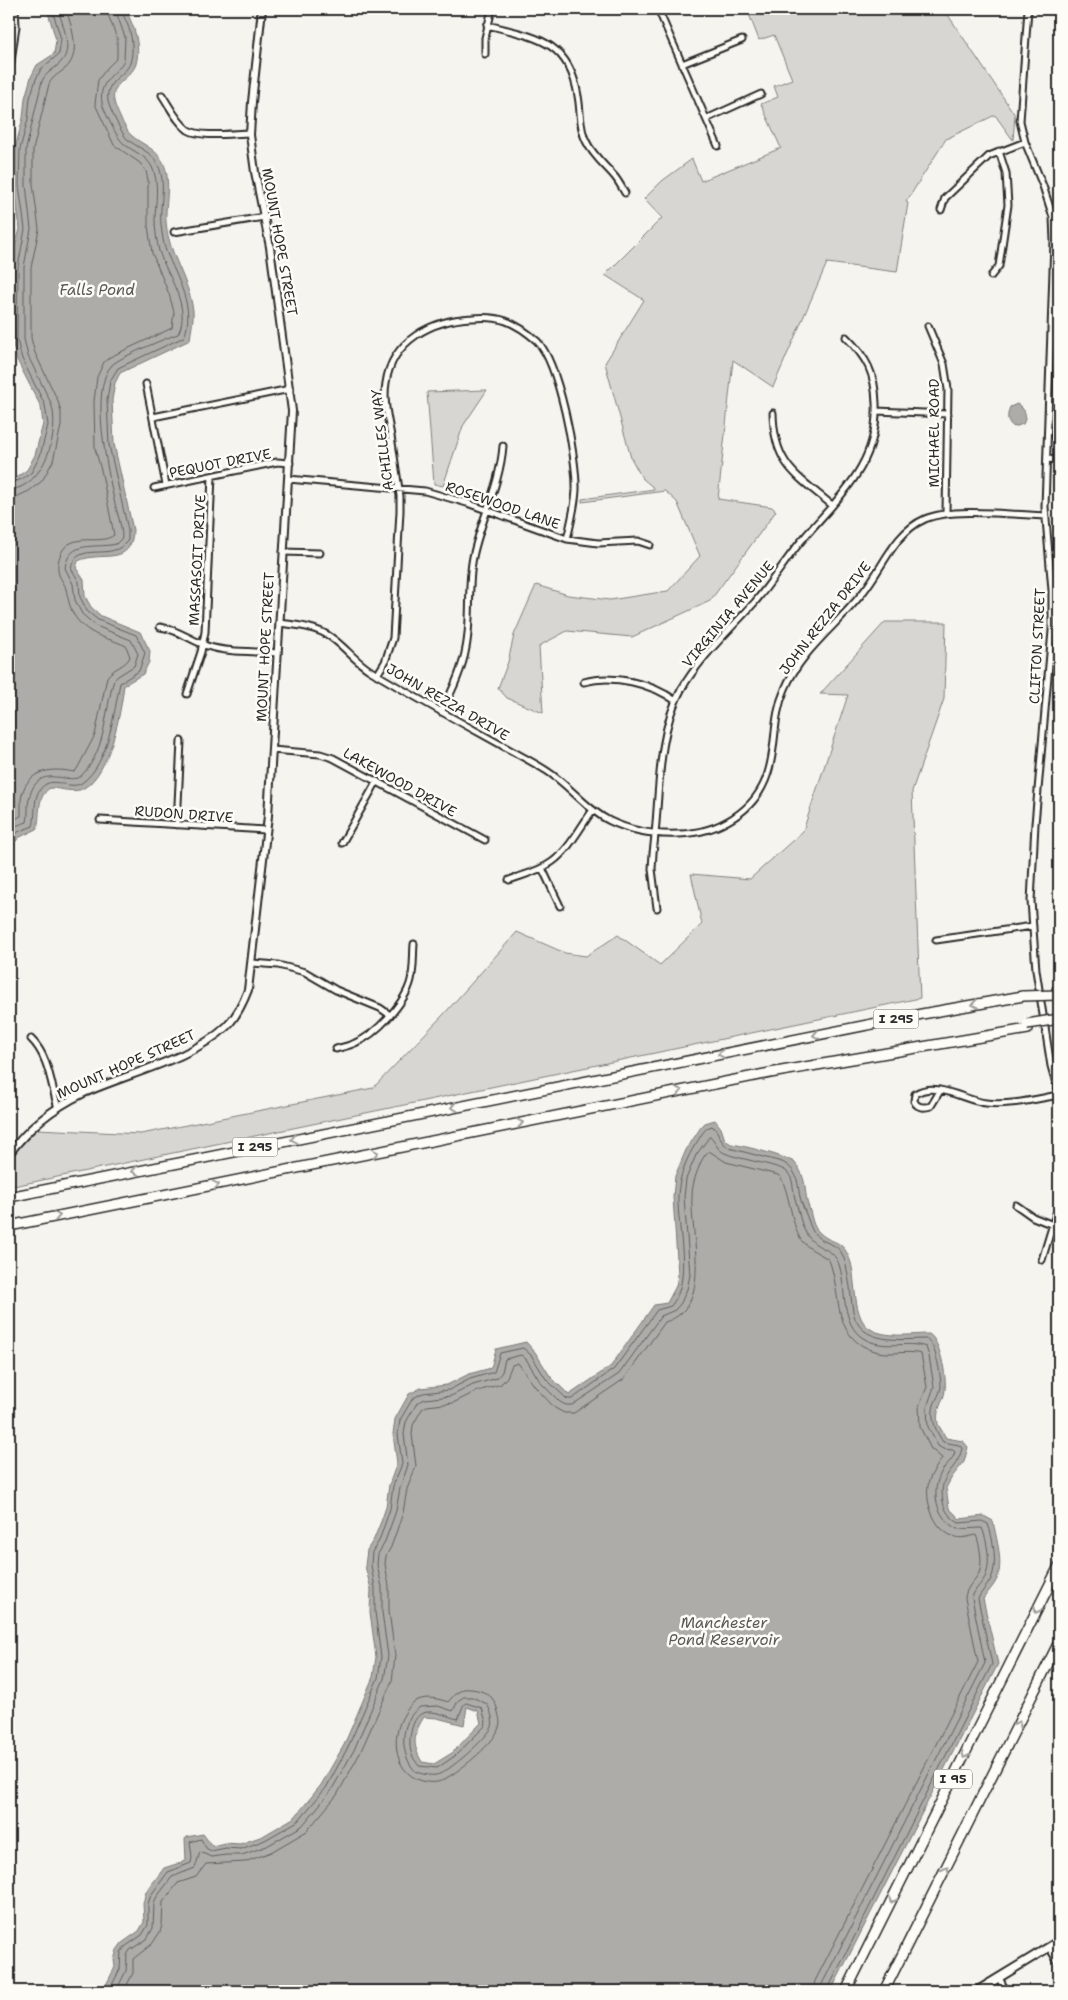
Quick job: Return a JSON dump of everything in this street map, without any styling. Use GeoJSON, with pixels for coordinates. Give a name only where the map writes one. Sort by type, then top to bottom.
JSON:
{"type":"FeatureCollection","features":[{"type":"Feature","properties":{"kind":"highway","name":"I 295"},"geometry":{"type":"LineString","coordinates":[[9,1196],[922,1014],[1023,996],[1058,992]]}},
{"type":"Feature","properties":{"kind":"highway"},"geometry":{"type":"LineString","coordinates":[[1027,1026],[1059,1019]]}},
{"type":"Feature","properties":{"kind":"highway"},"geometry":{"type":"LineString","coordinates":[[1027,1026],[1059,1025]]}},
{"type":"Feature","properties":{"kind":"highway","name":"I 295"},"geometry":{"type":"LineString","coordinates":[[9,1226],[770,1073],[1027,1026]]}},
{"type":"Feature","properties":{"kind":"highway","name":"I 95"},"geometry":{"type":"LineString","coordinates":[[846,1991],[1059,1566]]}},
{"type":"Feature","properties":{"kind":"highway","name":"I 95"},"geometry":{"type":"LineString","coordinates":[[884,1991],[1059,1642]]}},
{"type":"Feature","properties":{"kind":"main road"},"geometry":{"type":"LineString","coordinates":[[977,1991],[1059,1941]]}},
{"type":"Feature","properties":{"kind":"street"},"geometry":{"type":"LineString","coordinates":[[9,75],[16,26],[15,9]]}},
{"type":"Feature","properties":{"kind":"street","name":"MOUNT HOPE STREET"},"geometry":{"type":"LineString","coordinates":[[9,1154],[38,1122],[82,1094],[209,1041],[228,1026],[243,1003],[248,990],[266,830],[292,411],[270,247],[252,159],[250,133],[262,9]]}},
{"type":"Feature","properties":{"kind":"street"},"geometry":{"type":"LineString","coordinates":[[485,54],[484,38],[492,9]]}},
{"type":"Feature","properties":{"kind":"street"},"geometry":{"type":"LineString","coordinates":[[658,9],[718,146]]}},
{"type":"Feature","properties":{"kind":"street","name":"CLIFTON STREET"},"geometry":{"type":"LineString","coordinates":[[1028,9],[1020,121],[1025,142],[1043,186],[1054,224],[1046,516],[1052,590],[1052,631],[1032,865],[1033,926],[1036,970],[1051,1066],[1059,1094]]}},
{"type":"Feature","properties":{"kind":"street"},"geometry":{"type":"LineString","coordinates":[[487,25],[529,35],[551,45],[566,61],[576,83],[585,140],[594,156],[615,177],[625,193]]}},
{"type":"Feature","properties":{"kind":"street"},"geometry":{"type":"LineString","coordinates":[[682,64],[742,40]]}},
{"type":"Feature","properties":{"kind":"street"},"geometry":{"type":"LineString","coordinates":[[706,119],[761,94]]}},
{"type":"Feature","properties":{"kind":"street"},"geometry":{"type":"LineString","coordinates":[[162,96],[182,125],[189,131],[198,134],[250,133]]}},
{"type":"Feature","properties":{"kind":"street"},"geometry":{"type":"LineString","coordinates":[[941,210],[945,198],[989,156],[1025,142]]}},
{"type":"Feature","properties":{"kind":"street"},"geometry":{"type":"LineString","coordinates":[[990,276],[999,266],[1008,204],[1006,173],[999,151]]}},
{"type":"Feature","properties":{"kind":"street"},"geometry":{"type":"LineString","coordinates":[[174,232],[264,217]]}},
{"type":"Feature","properties":{"kind":"street","name":"ACHILLES WAY"},"geometry":{"type":"LineString","coordinates":[[377,675],[393,638],[400,511],[399,488],[386,400],[386,384],[389,369],[397,353],[410,339],[423,330],[445,322],[480,318],[506,321],[524,330],[539,343],[548,358],[560,394],[573,449],[576,472],[575,506],[567,539]]}},
{"type":"Feature","properties":{"kind":"street","name":"MICHAEL ROAD"},"geometry":{"type":"LineString","coordinates":[[928,326],[944,364],[948,389],[946,513]]}},
{"type":"Feature","properties":{"kind":"street","name":"VIRGINIA AVENUE"},"geometry":{"type":"LineString","coordinates":[[657,908],[652,869],[664,746],[668,725],[676,701],[693,672],[765,591],[797,546],[858,473],[867,459],[873,441],[876,412],[873,376],[868,363],[860,351],[846,337]]}},
{"type":"Feature","properties":{"kind":"street"},"geometry":{"type":"LineString","coordinates":[[146,384],[166,485]]}},
{"type":"Feature","properties":{"kind":"street"},"geometry":{"type":"LineString","coordinates":[[153,417],[290,389]]}},
{"type":"Feature","properties":{"kind":"street"},"geometry":{"type":"LineString","coordinates":[[876,412],[948,414]]}},
{"type":"Feature","properties":{"kind":"street"},"geometry":{"type":"LineString","coordinates":[[773,413],[774,439],[786,464],[832,505]]}},
{"type":"Feature","properties":{"kind":"street"},"geometry":{"type":"LineString","coordinates":[[441,712],[461,668],[466,647],[472,563],[498,480],[503,446]]}},
{"type":"Feature","properties":{"kind":"street"},"geometry":{"type":"LineString","coordinates":[[1047,460],[1059,460]]}},
{"type":"Feature","properties":{"kind":"street","name":"PEQUOT DRIVE"},"geometry":{"type":"LineString","coordinates":[[154,488],[277,462],[290,463]]}},
{"type":"Feature","properties":{"kind":"street","name":"MASSASOIT DRIVE"},"geometry":{"type":"LineString","coordinates":[[187,694],[205,632],[212,476]]}},
{"type":"Feature","properties":{"kind":"street","name":"ROSEWOOD LANE"},"geometry":{"type":"LineString","coordinates":[[288,479],[399,488],[445,495],[567,539],[598,543],[638,541],[650,545]]}},
{"type":"Feature","properties":{"kind":"street","name":"JOHN REZZA DRIVE"},"geometry":{"type":"LineString","coordinates":[[279,623],[297,625],[330,636],[377,675],[547,771],[606,820],[627,829],[656,833],[676,835],[706,831],[722,825],[751,804],[762,788],[768,772],[776,715],[785,687],[792,673],[864,591],[896,542],[924,520],[946,513],[1046,516]]}},
{"type":"Feature","properties":{"kind":"street"},"geometry":{"type":"LineString","coordinates":[[283,552],[320,553]]}},
{"type":"Feature","properties":{"kind":"street"},"geometry":{"type":"LineString","coordinates":[[160,627],[175,630],[203,644],[226,650],[278,653]]}},
{"type":"Feature","properties":{"kind":"street"},"geometry":{"type":"LineString","coordinates":[[584,682],[607,678],[652,688],[676,701]]}},
{"type":"Feature","properties":{"kind":"street"},"geometry":{"type":"LineString","coordinates":[[176,825],[181,741]]}},
{"type":"Feature","properties":{"kind":"street","name":"LAKEWOOD DRIVE"},"geometry":{"type":"LineString","coordinates":[[272,750],[320,754],[333,758],[485,840]]}},
{"type":"Feature","properties":{"kind":"street"},"geometry":{"type":"LineString","coordinates":[[342,843],[377,781]]}},
{"type":"Feature","properties":{"kind":"street"},"geometry":{"type":"LineString","coordinates":[[509,880],[542,868],[561,854],[593,810]]}},
{"type":"Feature","properties":{"kind":"street","name":"RUDON DRIVE"},"geometry":{"type":"LineString","coordinates":[[100,820],[266,830]]}},
{"type":"Feature","properties":{"kind":"street"},"geometry":{"type":"LineString","coordinates":[[542,868],[560,906]]}},
{"type":"Feature","properties":{"kind":"street"},"geometry":{"type":"LineString","coordinates":[[936,940],[1033,926]]}},
{"type":"Feature","properties":{"kind":"street"},"geometry":{"type":"LineString","coordinates":[[336,1049],[356,1043],[369,1035],[390,1014],[408,991],[411,980],[414,944]]}},
{"type":"Feature","properties":{"kind":"street"},"geometry":{"type":"LineString","coordinates":[[252,963],[278,965],[305,972],[336,990],[390,1014]]}},
{"type":"Feature","properties":{"kind":"street"},"geometry":{"type":"LineString","coordinates":[[31,1039],[40,1048],[44,1057],[58,1108]]}},
{"type":"Feature","properties":{"kind":"street"},"geometry":{"type":"LineString","coordinates":[[940,1091],[931,1106],[922,1107],[915,1104],[916,1094],[920,1092],[940,1091],[981,1102],[996,1103],[1059,1094]]}},
{"type":"Feature","properties":{"kind":"street"},"geometry":{"type":"LineString","coordinates":[[1042,1260],[1059,1204]]}},
{"type":"Feature","properties":{"kind":"street"},"geometry":{"type":"LineString","coordinates":[[1016,1205],[1033,1217],[1053,1225]]}},
{"type":"Feature","properties":{"kind":"street"},"geometry":{"type":"LineString","coordinates":[[1049,1947],[1059,1964]]}},
{"type":"Feature","properties":{"kind":"street"},"geometry":{"type":"LineString","coordinates":[[999,1978],[1006,1991]]}},
{"type":"Feature","properties":{"kind":"shaded area"},"geometry":{"type":"Polygon","coordinates":[[[747,9],[944,9],[1015,115],[1013,140],[995,115],[946,139],[906,202],[908,203],[897,272],[827,263],[773,387],[733,360],[718,499],[772,507],[776,511],[710,601],[632,637],[567,631],[539,646],[543,713],[507,698],[498,688],[508,662],[514,635],[536,585],[568,595],[610,600],[668,591],[700,556],[677,502],[665,491],[582,502],[582,499],[655,489],[642,478],[631,458],[605,363],[644,300],[605,275],[662,218],[644,199],[662,181],[692,159],[701,181],[781,148],[761,104],[778,97],[774,86],[792,79],[774,35],[759,40],[747,9]]]}},
{"type":"Feature","properties":{"kind":"shaded area"},"geometry":{"type":"Polygon","coordinates":[[[487,390],[463,426],[443,486],[434,484],[427,392],[487,390]]]}},
{"type":"Feature","properties":{"kind":"shaded area"},"geometry":{"type":"Polygon","coordinates":[[[885,622],[946,622],[944,699],[912,791],[920,998],[9,1187],[10,1160],[37,1129],[141,1134],[373,1088],[444,1014],[517,932],[565,953],[586,956],[618,935],[660,965],[702,924],[691,874],[750,879],[803,831],[848,695],[820,694],[885,622]]]}},
{"type":"Feature","properties":{"kind":"water","name":"Falls Pond"},"geometry":{"type":"Polygon","coordinates":[[[47,9],[125,9],[128,15],[136,35],[138,50],[136,64],[130,74],[115,90],[114,101],[116,109],[129,133],[157,153],[166,169],[168,184],[166,222],[170,245],[191,299],[193,317],[190,340],[120,373],[115,383],[112,400],[114,444],[133,530],[131,542],[121,554],[87,558],[78,561],[76,568],[84,580],[85,596],[91,607],[101,616],[140,632],[150,651],[149,662],[143,674],[124,685],[113,741],[101,769],[93,780],[84,788],[76,791],[50,788],[41,801],[37,829],[20,837],[9,848],[9,482],[27,470],[35,455],[43,424],[41,407],[17,360],[12,341],[14,250],[20,229],[14,185],[15,148],[31,77],[37,65],[54,54],[56,40],[47,9]]]}},
{"type":"Feature","properties":{"kind":"water"},"geometry":{"type":"Polygon","coordinates":[[[1017,404],[1024,410],[1025,418],[1023,424],[1014,427],[1008,421],[1008,416],[1010,407],[1017,404]]]}},
{"type":"Feature","properties":{"kind":"water","name":"Manchester Pond Reservoir"},"geometry":{"type":"Polygon","coordinates":[[[715,1120],[721,1128],[725,1140],[731,1144],[774,1154],[794,1162],[803,1178],[807,1201],[815,1227],[822,1235],[844,1248],[848,1254],[853,1271],[860,1316],[869,1328],[883,1334],[929,1334],[933,1338],[942,1359],[945,1384],[937,1419],[938,1424],[946,1438],[963,1441],[968,1447],[964,1462],[946,1488],[949,1508],[960,1519],[984,1516],[993,1521],[999,1550],[1000,1565],[997,1579],[983,1599],[998,1664],[831,1991],[103,1991],[115,1967],[114,1960],[117,1950],[122,1943],[139,1931],[144,1922],[143,1903],[146,1892],[164,1868],[186,1861],[185,1839],[203,1834],[212,1846],[225,1843],[240,1844],[263,1836],[295,1817],[321,1785],[344,1745],[373,1677],[376,1657],[370,1612],[371,1589],[365,1566],[367,1550],[374,1539],[386,1507],[389,1485],[397,1463],[393,1434],[395,1419],[409,1394],[421,1388],[447,1385],[469,1374],[491,1368],[496,1349],[526,1342],[535,1352],[550,1376],[569,1395],[611,1366],[654,1305],[667,1303],[676,1286],[678,1275],[673,1197],[675,1176],[686,1150],[705,1123],[715,1120]],[[467,1707],[464,1725],[437,1718],[424,1717],[415,1740],[415,1745],[422,1762],[434,1764],[452,1753],[481,1723],[478,1711],[467,1707]]]}}]}
